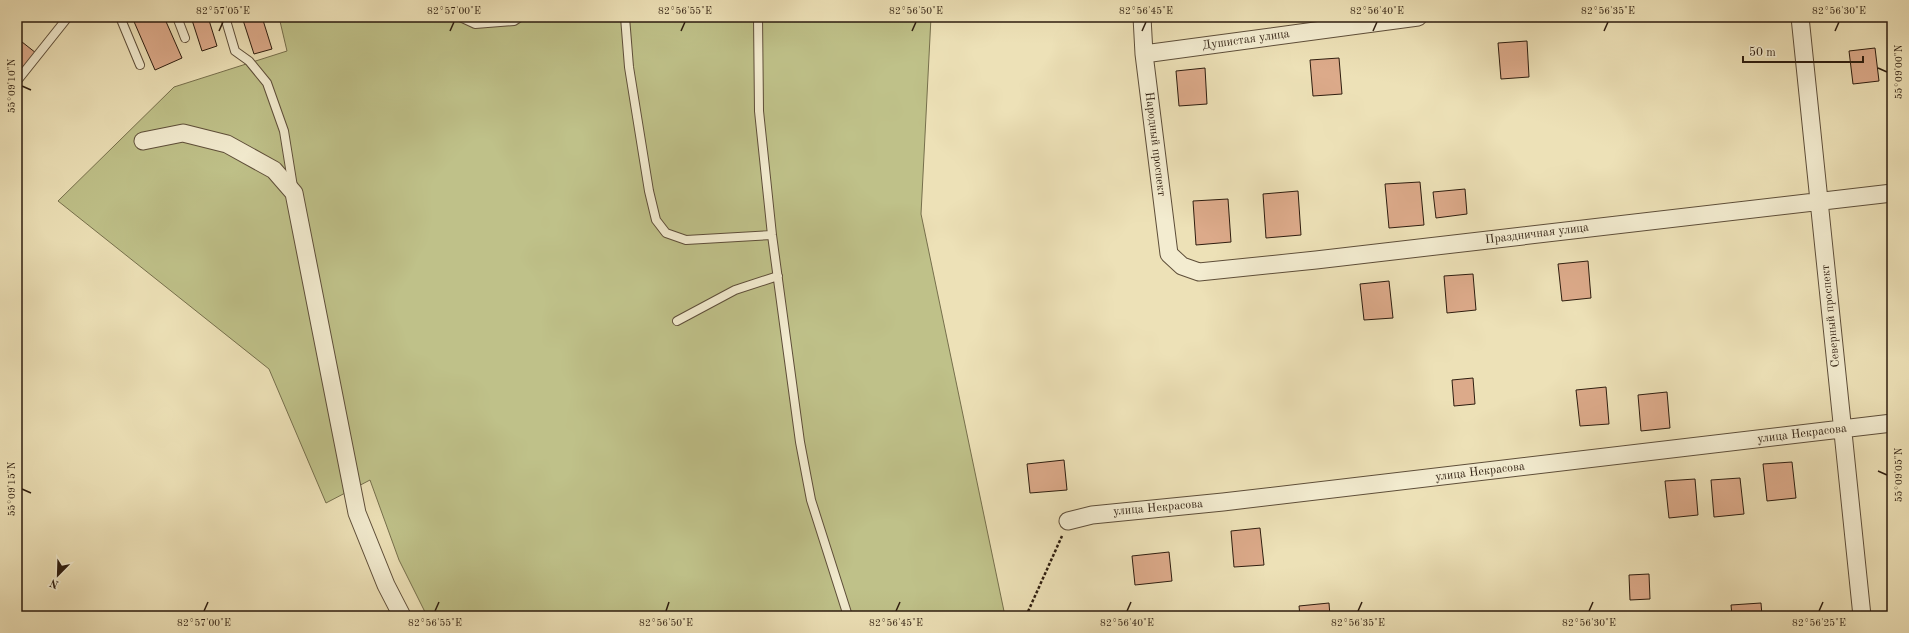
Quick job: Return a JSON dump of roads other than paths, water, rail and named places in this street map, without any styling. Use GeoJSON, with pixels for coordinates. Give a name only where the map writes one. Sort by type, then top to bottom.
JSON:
{"type":"FeatureCollection","features":[{"type":"Feature","properties":{"kind":"street","name":"Народный проспект"},"geometry":{"type":"LineString","coordinates":[[1142,17],[1144,54],[1169,254],[1182,266]]}},
{"type":"Feature","properties":{"kind":"street","name":"Душистая улица"},"geometry":{"type":"LineString","coordinates":[[1144,54],[1418,17]]}},
{"type":"Feature","properties":{"kind":"street","name":"Северный проспект"},"geometry":{"type":"LineString","coordinates":[[1800,17],[1862,616]]}},
{"type":"Feature","properties":{"kind":"street"},"geometry":{"type":"LineString","coordinates":[[143,141],[183,133],[227,144],[274,170],[294,193],[357,513],[386,585],[402,616]]}},
{"type":"Feature","properties":{"kind":"street","name":"Праздничная улица"},"geometry":{"type":"LineString","coordinates":[[1182,266],[1199,272],[1277,264],[1892,193]]}},
{"type":"Feature","properties":{"kind":"street","name":"улица Некрасова"},"geometry":{"type":"LineString","coordinates":[[1068,521],[1092,514],[1223,502],[1892,423]]}},
{"type":"Feature","properties":{"kind":"lane"},"geometry":{"type":"LineString","coordinates":[[17,81],[68,17]]}},
{"type":"Feature","properties":{"kind":"lane"},"geometry":{"type":"LineString","coordinates":[[120,17],[140,65]]}},
{"type":"Feature","properties":{"kind":"lane"},"geometry":{"type":"LineString","coordinates":[[177,17],[185,38]]}},
{"type":"Feature","properties":{"kind":"lane"},"geometry":{"type":"LineString","coordinates":[[225,17],[235,51],[249,61],[267,83],[284,131],[294,193]]}},
{"type":"Feature","properties":{"kind":"lane"},"geometry":{"type":"LineString","coordinates":[[460,17],[475,24],[514,21],[520,17]]}},
{"type":"Feature","properties":{"kind":"lane"},"geometry":{"type":"LineString","coordinates":[[625,17],[629,67],[649,191],[656,220],[666,233],[686,240],[772,236]]}},
{"type":"Feature","properties":{"kind":"lane"},"geometry":{"type":"LineString","coordinates":[[758,17],[759,111],[772,236],[800,442],[811,500],[848,616]]}},
{"type":"Feature","properties":{"kind":"lane"},"geometry":{"type":"LineString","coordinates":[[677,321],[735,290],[778,276]]}}]}
